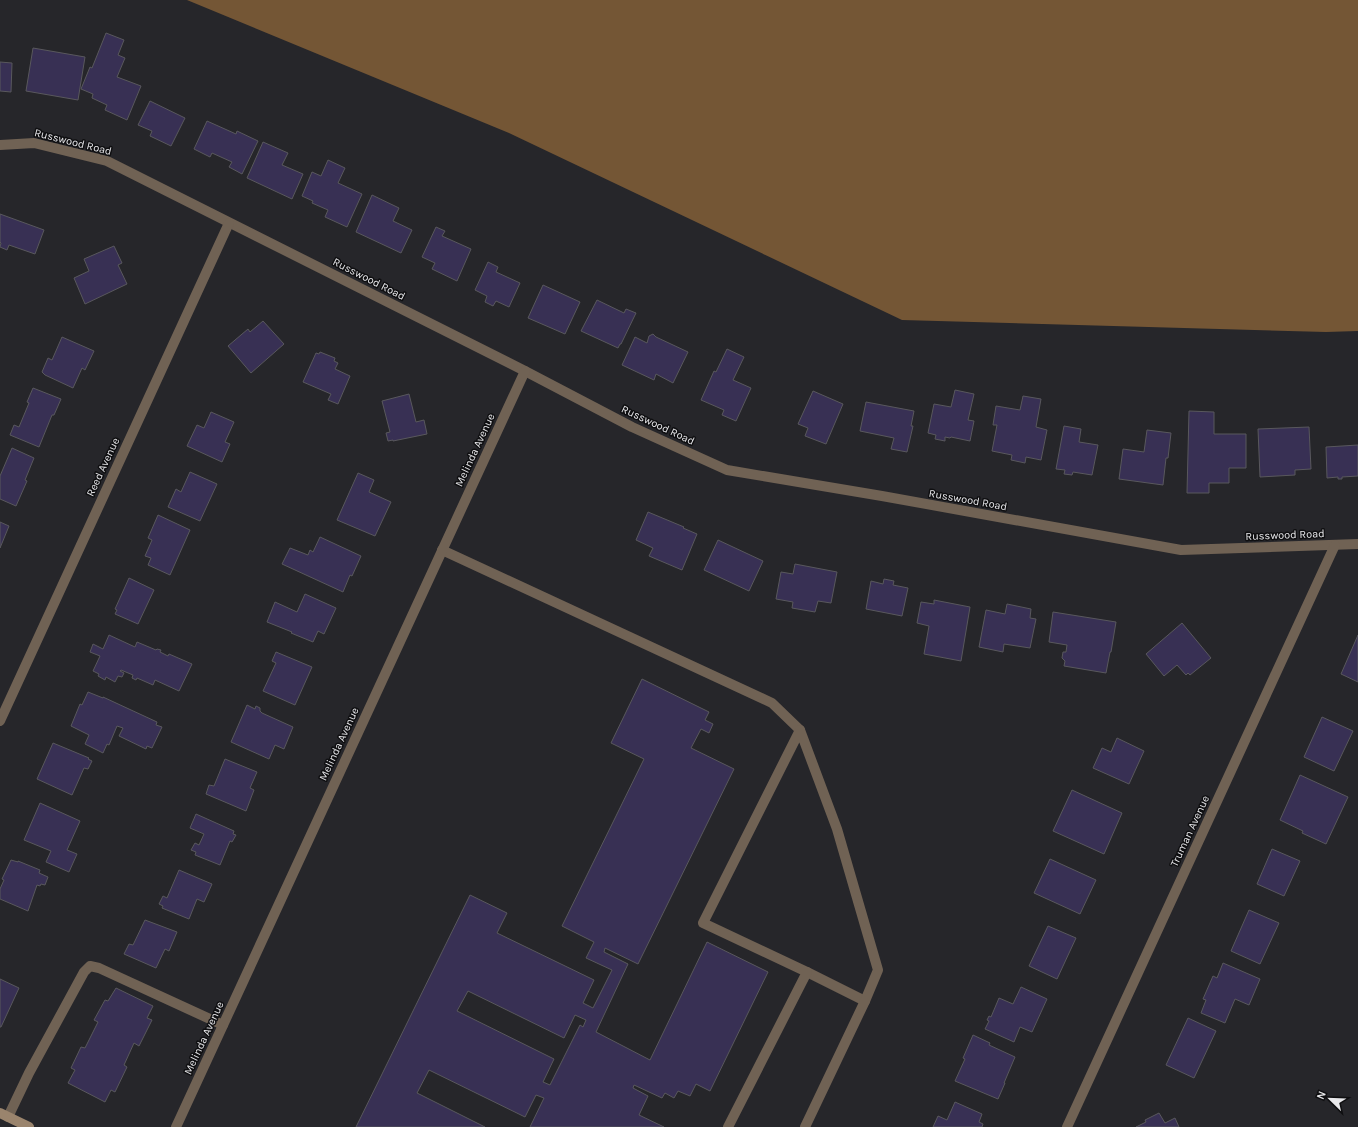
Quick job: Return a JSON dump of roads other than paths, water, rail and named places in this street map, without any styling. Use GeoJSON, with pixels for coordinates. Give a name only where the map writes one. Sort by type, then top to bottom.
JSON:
{"type":"FeatureCollection","features":[{"type":"Feature","properties":{"kind":"street","name":"Russwood Road"},"geometry":{"type":"LineString","coordinates":[[0,145],[34,143],[107,161],[525,371],[632,427],[727,470],[882,496],[1182,550],[1358,544]]}},
{"type":"Feature","properties":{"kind":"street","name":"Reed Avenue"},"geometry":{"type":"LineString","coordinates":[[0,721],[229,222]]}},
{"type":"Feature","properties":{"kind":"street","name":"Melinda Avenue"},"geometry":{"type":"LineString","coordinates":[[176,1127],[525,371]]}},
{"type":"Feature","properties":{"kind":"street","name":"Truman Avenue"},"geometry":{"type":"LineString","coordinates":[[1067,1127],[1335,545]]}},
{"type":"Feature","properties":{"kind":"street"},"geometry":{"type":"LineString","coordinates":[[442,550],[772,704],[800,730],[837,830],[878,970],[865,1001],[805,1127]]}},
{"type":"Feature","properties":{"kind":"street"},"geometry":{"type":"LineString","coordinates":[[800,730],[703,923],[865,1001]]}},
{"type":"Feature","properties":{"kind":"street"},"geometry":{"type":"LineString","coordinates":[[29,1127],[4,1115],[29,1073],[84,972],[90,966],[99,968],[223,1025]]}},
{"type":"Feature","properties":{"kind":"street"},"geometry":{"type":"LineString","coordinates":[[728,1127],[807,972]]}}]}
